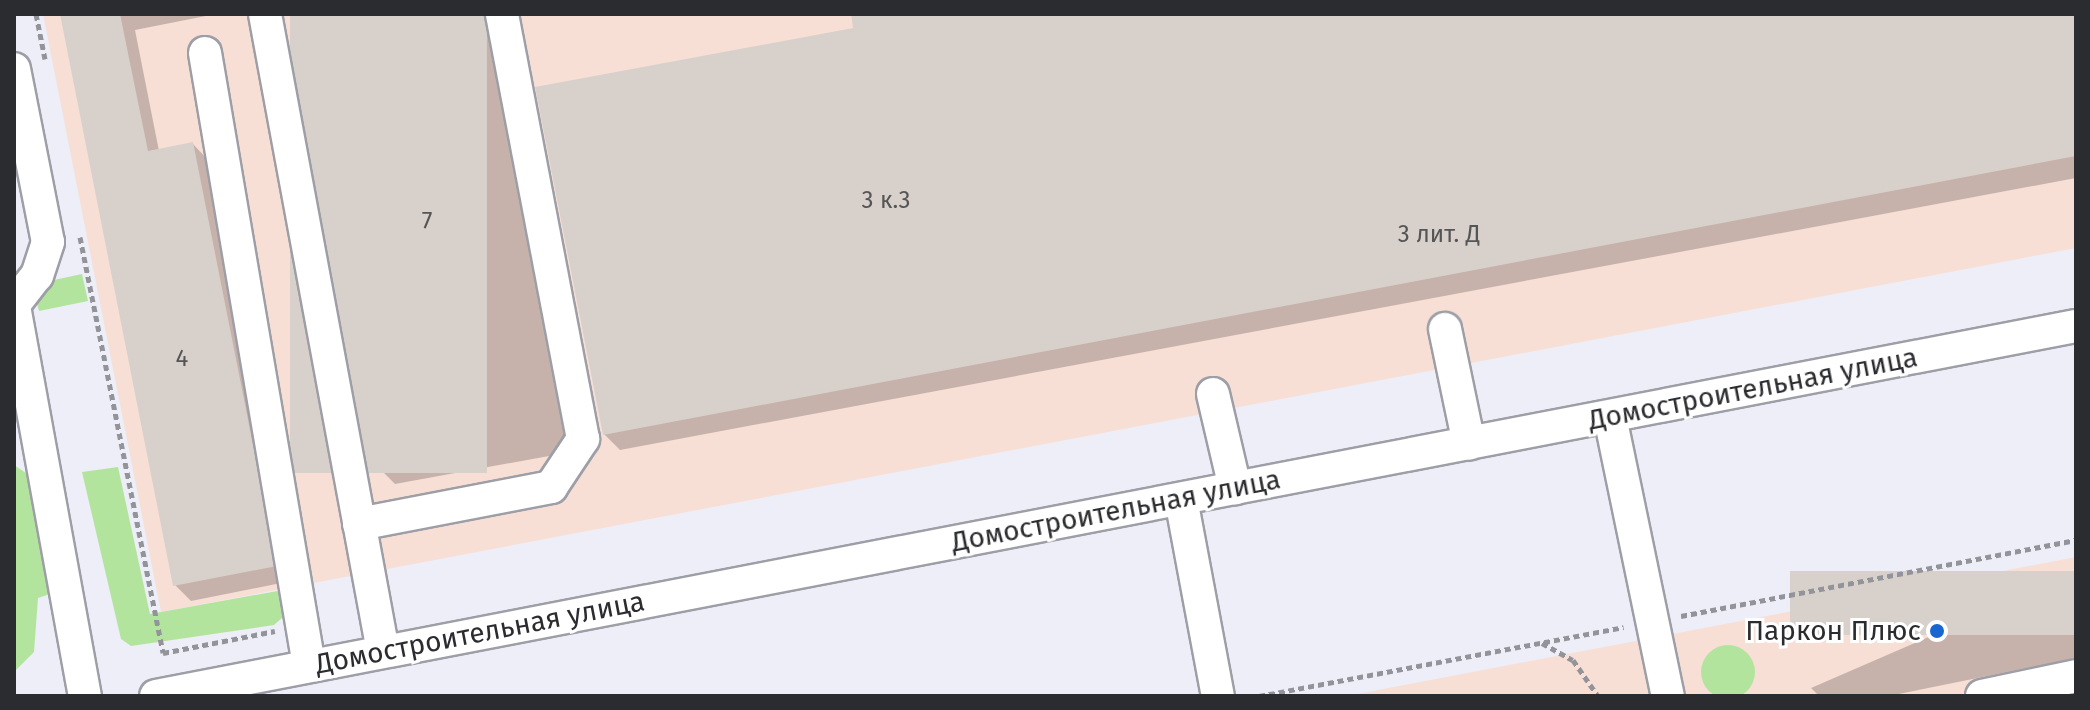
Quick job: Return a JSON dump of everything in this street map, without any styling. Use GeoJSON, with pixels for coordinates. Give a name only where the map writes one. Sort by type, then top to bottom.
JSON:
{"type":"FeatureCollection","features":[{"type":"Feature","properties":{"kind":"street"},"geometry":{"type":"LineString","coordinates":[[265,14],[383,651]]}},
{"type":"Feature","properties":{"kind":"street"},"geometry":{"type":"LineString","coordinates":[[359,524],[551,487],[583,439],[502,14]]}},
{"type":"Feature","properties":{"kind":"street"},"geometry":{"type":"LineString","coordinates":[[205,53],[309,665]]}},
{"type":"Feature","properties":{"kind":"street"},"geometry":{"type":"LineString","coordinates":[[14,69],[48,242],[37,275],[14,305],[25,424],[85,696]]}},
{"type":"Feature","properties":{"kind":"street","name":"Домостроительная улица"},"geometry":{"type":"LineString","coordinates":[[156,696],[2076,326]]}},
{"type":"Feature","properties":{"kind":"street"},"geometry":{"type":"LineString","coordinates":[[1445,329],[1469,444]]}},
{"type":"Feature","properties":{"kind":"street"},"geometry":{"type":"LineString","coordinates":[[1213,394],[1235,488]]}},
{"type":"Feature","properties":{"kind":"street"},"geometry":{"type":"LineString","coordinates":[[1610,417],[1668,696]]}},
{"type":"Feature","properties":{"kind":"street"},"geometry":{"type":"LineString","coordinates":[[1181,499],[1218,696]]}},
{"type":"Feature","properties":{"kind":"street"},"geometry":{"type":"LineString","coordinates":[[1982,696],[2076,676]]}},
{"type":"Feature","properties":{"kind":"path"},"geometry":{"type":"LineString","coordinates":[[36,14],[48,76]]}},
{"type":"Feature","properties":{"kind":"path"},"geometry":{"type":"LineString","coordinates":[[79,232],[163,653],[302,626]]}},
{"type":"Feature","properties":{"kind":"path"},"geometry":{"type":"LineString","coordinates":[[1541,642],[1573,660],[1598,696]]}},
{"type":"Feature","properties":{"kind":"shaded area"},"geometry":{"type":"Polygon","coordinates":[[[43,14],[2076,14],[2076,248],[161,612],[43,14]]]}},
{"type":"Feature","properties":{"kind":"shaded area"},"geometry":{"type":"Polygon","coordinates":[[[2076,557],[2076,696],[1347,696],[2076,557]]]}},
{"type":"Feature","properties":{"kind":"green space"},"geometry":{"type":"Polygon","coordinates":[[[82,274],[88,301],[39,311],[36,299],[54,280],[82,274]]]}},
{"type":"Feature","properties":{"kind":"green space"},"geometry":{"type":"Polygon","coordinates":[[[14,465],[26,473],[50,594],[38,598],[34,652],[14,672],[14,465]]]}},
{"type":"Feature","properties":{"kind":"green space"},"geometry":{"type":"Polygon","coordinates":[[[118,467],[150,614],[283,590],[282,618],[274,625],[131,646],[121,639],[82,472],[118,467]]]}},
{"type":"Feature","properties":{"kind":"green space"},"geometry":{"type":"Polygon","coordinates":[[[1728,645],[1747,653],[1755,672],[1747,691],[1728,699],[1709,691],[1701,672],[1709,653],[1728,645]]]}},
{"type":"Feature","properties":{"kind":"building"},"geometry":{"type":"Polygon","coordinates":[[[60,14],[120,14],[148,151],[193,142],[277,566],[173,586],[60,14]]]}},
{"type":"Feature","properties":{"kind":"building"},"geometry":{"type":"Polygon","coordinates":[[[290,14],[487,14],[487,473],[290,473],[290,14]]]}},
{"type":"Feature","properties":{"kind":"building"},"geometry":{"type":"Polygon","coordinates":[[[851,14],[2076,14],[2076,156],[603,435],[535,87],[853,28],[851,14]]]}},
{"type":"Feature","properties":{"kind":"building"},"geometry":{"type":"Polygon","coordinates":[[[1790,571],[2076,571],[2076,635],[1790,635],[1790,571]]]}},
{"type":"Feature","properties":{"kind":"place","name":"Паркон Плюс"},"geometry":{"type":"Point","coordinates":[1937,631]}}]}
